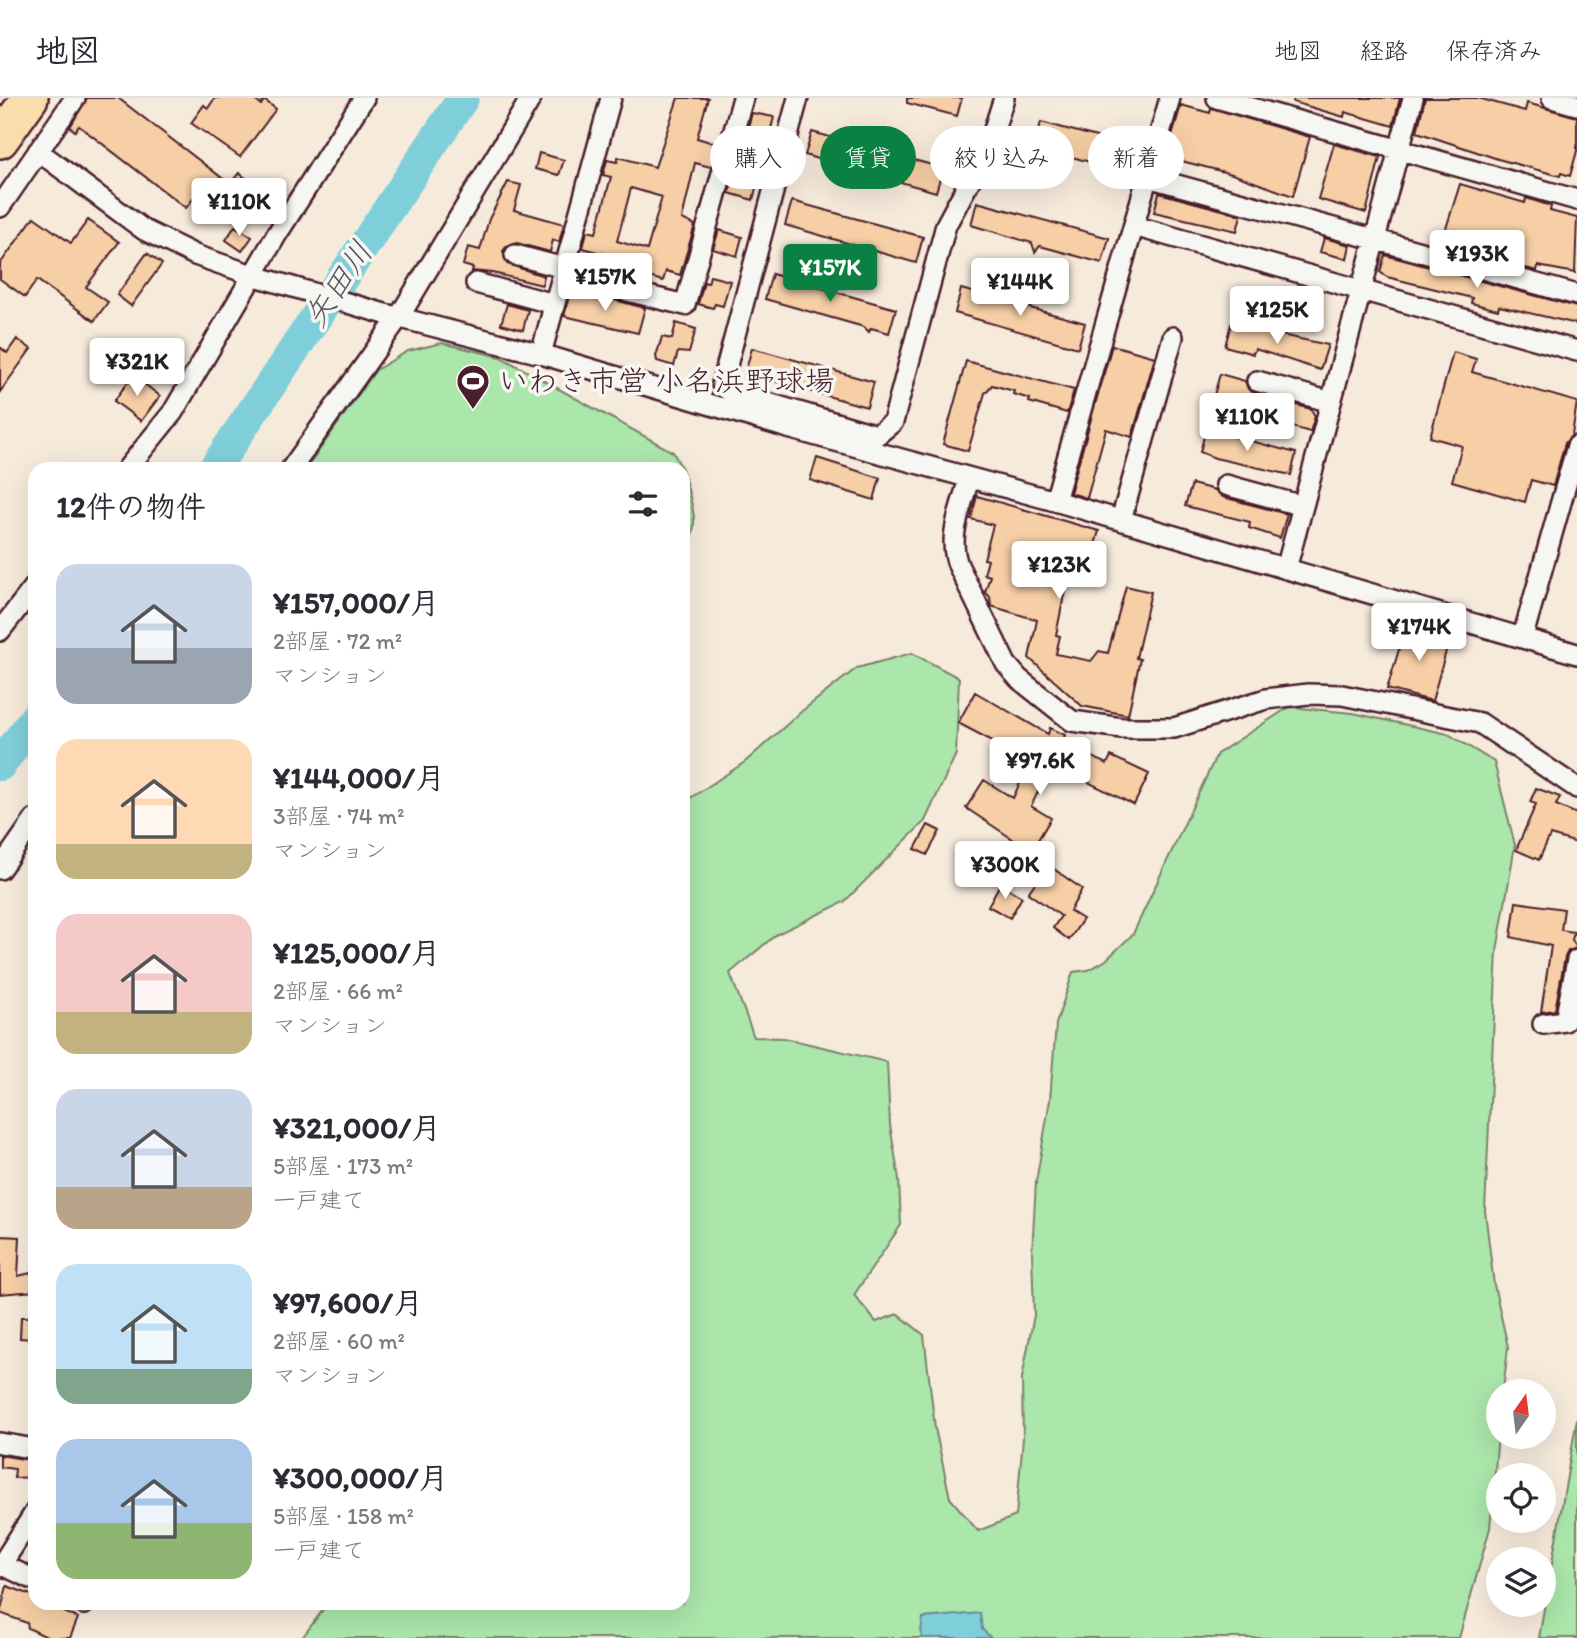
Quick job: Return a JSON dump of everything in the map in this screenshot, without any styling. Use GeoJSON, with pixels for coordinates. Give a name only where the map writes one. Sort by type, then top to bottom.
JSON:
{"type":"FeatureCollection","features":[{"type":"Feature","properties":{"kind":"highway"},"geometry":{"type":"LineString","coordinates":[[0,140],[30,98]]}},
{"type":"Feature","properties":{"kind":"street"},"geometry":{"type":"LineString","coordinates":[[0,207],[75,98]]}},
{"type":"Feature","properties":{"kind":"street"},"geometry":{"type":"LineString","coordinates":[[133,462],[173,412],[262,278],[277,234],[364,98]]}},
{"type":"Feature","properties":{"kind":"street"},"geometry":{"type":"LineString","coordinates":[[295,462],[392,316],[531,98]]}},
{"type":"Feature","properties":{"kind":"street"},"geometry":{"type":"LineString","coordinates":[[541,354],[611,98]]}},
{"type":"Feature","properties":{"kind":"street"},"geometry":{"type":"LineString","coordinates":[[515,255],[685,305],[743,98]]}},
{"type":"Feature","properties":{"kind":"street"},"geometry":{"type":"LineString","coordinates":[[798,98],[722,384],[730,392],[877,435],[893,422],[946,225],[989,145],[1004,98]]}},
{"type":"Feature","properties":{"kind":"street"},"geometry":{"type":"LineString","coordinates":[[1162,126],[1170,98]]}},
{"type":"Feature","properties":{"kind":"street"},"geometry":{"type":"LineString","coordinates":[[1217,98],[1577,200]]}},
{"type":"Feature","properties":{"kind":"street"},"geometry":{"type":"LineString","coordinates":[[1286,569],[1413,98]]}},
{"type":"Feature","properties":{"kind":"street"},"geometry":{"type":"LineString","coordinates":[[1552,98],[1577,105]]}},
{"type":"Feature","properties":{"kind":"street"},"geometry":{"type":"LineString","coordinates":[[38,150],[144,230],[195,255],[262,278],[392,316],[541,354],[788,428],[1055,501],[1577,654]]}},
{"type":"Feature","properties":{"kind":"street"},"geometry":{"type":"LineString","coordinates":[[1184,187],[1577,295]]}},
{"type":"Feature","properties":{"kind":"street"},"geometry":{"type":"LineString","coordinates":[[1055,501],[1145,189]]}},
{"type":"Feature","properties":{"kind":"street"},"geometry":{"type":"LineString","coordinates":[[1134,226],[1577,351]]}},
{"type":"Feature","properties":{"kind":"street"},"geometry":{"type":"LineString","coordinates":[[476,283],[554,304]]}},
{"type":"Feature","properties":{"kind":"street"},"geometry":{"type":"LineString","coordinates":[[1121,520],[1173,337]]}},
{"type":"Feature","properties":{"kind":"street"},"geometry":{"type":"LineString","coordinates":[[1257,381],[1331,402]]}},
{"type":"Feature","properties":{"kind":"street"},"geometry":{"type":"LineString","coordinates":[[1523,636],[1577,446]]}},
{"type":"Feature","properties":{"kind":"street"},"geometry":{"type":"LineString","coordinates":[[969,478],[953,539],[952,550],[958,567],[1006,664],[1019,679],[1072,721],[1122,728],[1174,728],[1266,699],[1308,694],[1342,695],[1480,723],[1577,788]]}},
{"type":"Feature","properties":{"kind":"street"},"geometry":{"type":"LineString","coordinates":[[1226,485],[1303,506]]}},
{"type":"Feature","properties":{"kind":"street"},"geometry":{"type":"LineString","coordinates":[[0,631],[28,595]]}},
{"type":"Feature","properties":{"kind":"street"},"geometry":{"type":"LineString","coordinates":[[0,869],[28,829]]}},
{"type":"Feature","properties":{"kind":"street"},"geometry":{"type":"LineString","coordinates":[[1543,1024],[1565,1021],[1577,960]]}},
{"type":"Feature","properties":{"kind":"street"},"geometry":{"type":"LineString","coordinates":[[0,1443],[28,1448]]}},
{"type":"Feature","properties":{"kind":"street"},"geometry":{"type":"LineString","coordinates":[[28,1523],[1,1565],[28,1577]]}},
{"type":"Feature","properties":{"kind":"green space","name":"いわき市営 小名浜野球場"},"geometry":{"type":"Polygon","coordinates":[[[442,343],[501,357],[673,452],[678,462],[311,462],[376,370],[408,351],[442,343]]]}},
{"type":"Feature","properties":{"kind":"green space"},"geometry":{"type":"Polygon","coordinates":[[[690,496],[694,513],[690,540],[690,496]]]}},
{"type":"Feature","properties":{"kind":"green space"},"geometry":{"type":"Polygon","coordinates":[[[912,653],[959,678],[956,754],[925,821],[844,902],[777,934],[730,973],[754,1037],[784,1038],[887,1062],[890,1125],[899,1179],[901,1225],[854,1295],[876,1322],[898,1314],[924,1335],[935,1428],[950,1498],[978,1531],[1016,1516],[1023,1438],[1022,1378],[1034,1315],[1032,1252],[1036,1182],[1050,1100],[1056,1024],[1073,972],[1088,970],[1105,961],[1133,934],[1217,754],[1289,707],[1353,713],[1448,734],[1494,762],[1515,845],[1497,951],[1485,1211],[1494,1285],[1508,1347],[1504,1379],[1486,1379],[1486,1449],[1497,1449],[1496,1463],[1486,1463],[1486,1533],[1489,1533],[1459,1638],[302,1638],[323,1610],[690,1610],[690,798],[745,762],[802,711],[857,668],[912,653]]]}},
{"type":"Feature","properties":{"kind":"green space"},"geometry":{"type":"Polygon","coordinates":[[[1577,1418],[1577,1638],[1539,1638],[1543,1617],[1556,1617],[1555,1547],[1577,1418]]]}},
{"type":"Feature","properties":{"kind":"water"},"geometry":{"type":"Polygon","coordinates":[[[980,1613],[982,1629],[991,1638],[923,1638],[923,1618],[980,1613]]]}},
{"type":"Feature","properties":{"kind":"building"},"geometry":{"type":"Polygon","coordinates":[[[87,98],[118,98],[230,184],[239,173],[256,186],[231,217],[199,191],[186,208],[79,126],[75,131],[70,127],[87,98]]]}},
{"type":"Feature","properties":{"kind":"building"},"geometry":{"type":"Polygon","coordinates":[[[215,98],[252,98],[261,105],[264,100],[276,109],[240,157],[191,123],[204,105],[208,108],[215,98]]]}},
{"type":"Feature","properties":{"kind":"building"},"geometry":{"type":"Polygon","coordinates":[[[678,98],[708,98],[697,138],[710,142],[710,167],[695,163],[682,219],[695,225],[680,275],[666,271],[663,281],[627,271],[629,261],[583,248],[587,231],[596,233],[611,177],[603,175],[607,160],[617,162],[618,157],[655,167],[678,98]],[[631,188],[617,241],[647,250],[662,197],[631,188]]]}},
{"type":"Feature","properties":{"kind":"building"},"geometry":{"type":"Polygon","coordinates":[[[907,98],[962,98],[957,116],[907,103],[907,98]]]}},
{"type":"Feature","properties":{"kind":"building"},"geometry":{"type":"Polygon","coordinates":[[[1294,98],[1400,98],[1393,126],[1345,112],[1344,117],[1293,102],[1294,98]]]}},
{"type":"Feature","properties":{"kind":"building"},"geometry":{"type":"Polygon","coordinates":[[[1425,98],[1478,98],[1525,111],[1527,103],[1577,117],[1577,151],[1570,176],[1561,173],[1560,176],[1498,159],[1417,132],[1425,98]]]}},
{"type":"Feature","properties":{"kind":"building"},"geometry":{"type":"Polygon","coordinates":[[[1181,105],[1210,113],[1211,108],[1310,137],[1293,196],[1232,174],[1184,162],[1184,126],[1175,126],[1181,105]]]}},
{"type":"Feature","properties":{"kind":"building"},"geometry":{"type":"Polygon","coordinates":[[[752,113],[774,117],[772,126],[748,126],[752,113]]]}},
{"type":"Feature","properties":{"kind":"building"},"geometry":{"type":"Polygon","coordinates":[[[1041,122],[1056,126],[1040,126],[1041,122]]]}},
{"type":"Feature","properties":{"kind":"building"},"geometry":{"type":"Polygon","coordinates":[[[1074,131],[1088,135],[1088,161],[1074,158],[1074,131]]]}},
{"type":"Feature","properties":{"kind":"building"},"geometry":{"type":"Polygon","coordinates":[[[812,132],[820,134],[820,160],[806,155],[812,132]]]}},
{"type":"Feature","properties":{"kind":"building"},"geometry":{"type":"Polygon","coordinates":[[[1334,144],[1380,157],[1366,213],[1318,199],[1334,144]]]}},
{"type":"Feature","properties":{"kind":"building"},"geometry":{"type":"Polygon","coordinates":[[[539,153],[564,160],[559,175],[535,169],[539,153]]]}},
{"type":"Feature","properties":{"kind":"building"},"geometry":{"type":"Polygon","coordinates":[[[916,161],[930,164],[930,189],[937,189],[936,192],[916,186],[916,161]]]}},
{"type":"Feature","properties":{"kind":"building"},"geometry":{"type":"Polygon","coordinates":[[[508,182],[521,185],[514,210],[564,224],[559,242],[553,240],[550,252],[517,243],[507,246],[503,251],[507,264],[544,276],[542,285],[493,273],[472,271],[473,268],[463,265],[468,247],[480,250],[489,219],[508,182]]]}},
{"type":"Feature","properties":{"kind":"building"},"geometry":{"type":"Polygon","coordinates":[[[1460,184],[1525,203],[1526,198],[1551,206],[1550,211],[1577,218],[1575,273],[1538,266],[1537,271],[1510,264],[1512,259],[1477,251],[1478,247],[1444,235],[1460,184]]]}},
{"type":"Feature","properties":{"kind":"building"},"geometry":{"type":"Polygon","coordinates":[[[730,189],[756,189],[753,200],[729,193],[730,189]]]}},
{"type":"Feature","properties":{"kind":"building"},"geometry":{"type":"Polygon","coordinates":[[[1159,193],[1241,215],[1237,231],[1154,212],[1159,193]]]}},
{"type":"Feature","properties":{"kind":"building"},"geometry":{"type":"Polygon","coordinates":[[[792,201],[923,237],[916,263],[785,225],[792,201]]]}},
{"type":"Feature","properties":{"kind":"building"},"geometry":{"type":"Polygon","coordinates":[[[977,202],[1109,238],[1102,263],[1040,246],[1035,252],[1032,243],[971,225],[977,202]]]}},
{"type":"Feature","properties":{"kind":"building"},"geometry":{"type":"Polygon","coordinates":[[[34,217],[71,243],[88,220],[119,242],[86,287],[108,302],[94,321],[37,280],[25,297],[0,279],[0,264],[34,217]]]}},
{"type":"Feature","properties":{"kind":"building"},"geometry":{"type":"Polygon","coordinates":[[[235,226],[252,237],[242,251],[226,240],[235,226]]]}},
{"type":"Feature","properties":{"kind":"building"},"geometry":{"type":"Polygon","coordinates":[[[719,230],[742,237],[737,256],[713,249],[719,230]]]}},
{"type":"Feature","properties":{"kind":"building"},"geometry":{"type":"Polygon","coordinates":[[[1324,238],[1350,245],[1347,259],[1320,252],[1324,238]]]}},
{"type":"Feature","properties":{"kind":"building"},"geometry":{"type":"Polygon","coordinates":[[[147,253],[162,264],[131,306],[117,295],[147,253]]]}},
{"type":"Feature","properties":{"kind":"building"},"geometry":{"type":"Polygon","coordinates":[[[1385,255],[1577,307],[1577,324],[1499,306],[1498,310],[1471,303],[1472,298],[1387,277],[1380,272],[1385,255]]]}},
{"type":"Feature","properties":{"kind":"building"},"geometry":{"type":"Polygon","coordinates":[[[772,274],[896,309],[889,333],[871,328],[869,332],[864,327],[765,299],[772,274]]]}},
{"type":"Feature","properties":{"kind":"building"},"geometry":{"type":"Polygon","coordinates":[[[710,276],[730,281],[723,306],[715,304],[713,308],[698,304],[704,282],[708,283],[710,276]]]}},
{"type":"Feature","properties":{"kind":"building"},"geometry":{"type":"Polygon","coordinates":[[[961,289],[1085,323],[1078,348],[955,313],[961,289]]]}},
{"type":"Feature","properties":{"kind":"building"},"geometry":{"type":"Polygon","coordinates":[[[571,292],[610,303],[611,299],[645,308],[638,333],[564,316],[571,292]]]}},
{"type":"Feature","properties":{"kind":"building"},"geometry":{"type":"Polygon","coordinates":[[[507,304],[528,310],[523,330],[501,324],[507,304]]]}},
{"type":"Feature","properties":{"kind":"building"},"geometry":{"type":"Polygon","coordinates":[[[676,323],[696,329],[689,353],[678,352],[674,366],[657,361],[656,356],[662,337],[672,339],[676,323]]]}},
{"type":"Feature","properties":{"kind":"building"},"geometry":{"type":"Polygon","coordinates":[[[1231,324],[1328,345],[1320,370],[1255,349],[1253,354],[1225,346],[1231,324]]]}},
{"type":"Feature","properties":{"kind":"building"},"geometry":{"type":"Polygon","coordinates":[[[17,339],[31,349],[0,392],[0,347],[7,353],[17,339]]]}},
{"type":"Feature","properties":{"kind":"building"},"geometry":{"type":"Polygon","coordinates":[[[1112,345],[1155,357],[1132,437],[1106,429],[1087,498],[1070,493],[1112,345]]]}},
{"type":"Feature","properties":{"kind":"building"},"geometry":{"type":"Polygon","coordinates":[[[752,348],[874,382],[867,407],[745,373],[752,348]]]}},
{"type":"Feature","properties":{"kind":"building"},"geometry":{"type":"Polygon","coordinates":[[[1453,352],[1476,359],[1472,372],[1577,402],[1572,435],[1565,443],[1553,486],[1531,480],[1525,502],[1452,481],[1462,446],[1430,437],[1453,352]]]}},
{"type":"Feature","properties":{"kind":"building"},"geometry":{"type":"Polygon","coordinates":[[[966,361],[1074,390],[1067,413],[1029,402],[1030,399],[1013,394],[1014,391],[992,385],[985,393],[968,451],[943,444],[966,361]]]}},
{"type":"Feature","properties":{"kind":"building"},"geometry":{"type":"Polygon","coordinates":[[[1220,374],[1245,381],[1248,389],[1254,393],[1311,409],[1315,416],[1310,432],[1278,423],[1278,419],[1229,408],[1231,400],[1214,395],[1220,374]]]}},
{"type":"Feature","properties":{"kind":"building"},"geometry":{"type":"Polygon","coordinates":[[[133,375],[160,396],[141,421],[114,401],[133,375]]]}},
{"type":"Feature","properties":{"kind":"building"},"geometry":{"type":"Polygon","coordinates":[[[1206,429],[1296,453],[1291,475],[1215,458],[1200,452],[1206,429]]]}},
{"type":"Feature","properties":{"kind":"building"},"geometry":{"type":"Polygon","coordinates":[[[817,458],[880,478],[874,500],[810,480],[817,458]]]}},
{"type":"Feature","properties":{"kind":"building"},"geometry":{"type":"Polygon","coordinates":[[[1192,484],[1215,490],[1223,497],[1287,514],[1280,538],[1249,528],[1250,522],[1185,506],[1192,484]]]}},
{"type":"Feature","properties":{"kind":"building"},"geometry":{"type":"Polygon","coordinates":[[[977,496],[1099,531],[1089,565],[1071,561],[1056,635],[1060,636],[1056,654],[1091,661],[1099,651],[1108,653],[1126,586],[1151,592],[1136,658],[1140,659],[1128,715],[1082,706],[1029,658],[1037,620],[991,606],[990,597],[985,592],[990,576],[984,574],[988,560],[984,559],[993,525],[971,519],[977,496]]]}},
{"type":"Feature","properties":{"kind":"building"},"geometry":{"type":"Polygon","coordinates":[[[1407,623],[1450,637],[1432,701],[1387,689],[1407,623]]]}},
{"type":"Feature","properties":{"kind":"building"},"geometry":{"type":"Polygon","coordinates":[[[975,692],[1048,734],[1050,728],[1065,735],[1062,743],[1107,764],[1111,756],[1149,774],[1134,805],[1052,764],[1031,806],[1051,818],[1038,840],[1045,844],[1037,857],[1082,889],[1070,911],[1083,919],[1069,940],[1053,928],[1061,916],[1028,893],[1040,876],[1009,856],[1017,842],[966,808],[984,780],[1013,798],[1033,755],[1006,742],[1004,747],[958,723],[975,692]]]}},
{"type":"Feature","properties":{"kind":"building"},"geometry":{"type":"Polygon","coordinates":[[[1536,788],[1560,797],[1556,805],[1577,814],[1577,843],[1550,835],[1539,860],[1516,850],[1536,804],[1530,802],[1536,788]]]}},
{"type":"Feature","properties":{"kind":"building"},"geometry":{"type":"Polygon","coordinates":[[[928,825],[940,831],[927,855],[915,849],[928,825]]]}},
{"type":"Feature","properties":{"kind":"building"},"geometry":{"type":"Polygon","coordinates":[[[1000,884],[1022,897],[1010,918],[988,906],[1000,884]]]}},
{"type":"Feature","properties":{"kind":"building"},"geometry":{"type":"Polygon","coordinates":[[[1516,902],[1564,909],[1561,930],[1574,932],[1572,940],[1577,948],[1568,951],[1565,957],[1555,1010],[1541,1012],[1551,946],[1511,937],[1516,902]]]}},
{"type":"Feature","properties":{"kind":"building"},"geometry":{"type":"Polygon","coordinates":[[[0,1236],[20,1237],[18,1276],[28,1274],[28,1292],[0,1294],[0,1236]]]}},
{"type":"Feature","properties":{"kind":"building"},"geometry":{"type":"Polygon","coordinates":[[[21,1317],[28,1317],[28,1339],[20,1338],[21,1317]]]}},
{"type":"Feature","properties":{"kind":"building"},"geometry":{"type":"Polygon","coordinates":[[[0,1455],[28,1460],[28,1477],[14,1478],[15,1469],[0,1467],[0,1455]]]}},
{"type":"Feature","properties":{"kind":"building"},"geometry":{"type":"Polygon","coordinates":[[[7,1586],[28,1594],[28,1610],[60,1610],[78,1618],[70,1638],[49,1638],[28,1628],[27,1623],[0,1613],[7,1586]]]}},
{"type":"Feature","properties":{"kind":"waterway","name":"矢田川"},"geometry":{"type":"LineString","coordinates":[[219,462],[463,98]]}},
{"type":"Feature","properties":{"kind":"waterway","name":"矢田川"},"geometry":{"type":"LineString","coordinates":[[0,765],[28,727]]}},
{"type":"Feature","properties":{"kind":"place","name":"いわき市営 小名浜野球場"},"geometry":{"type":"Point","coordinates":[473,411]}}]}
